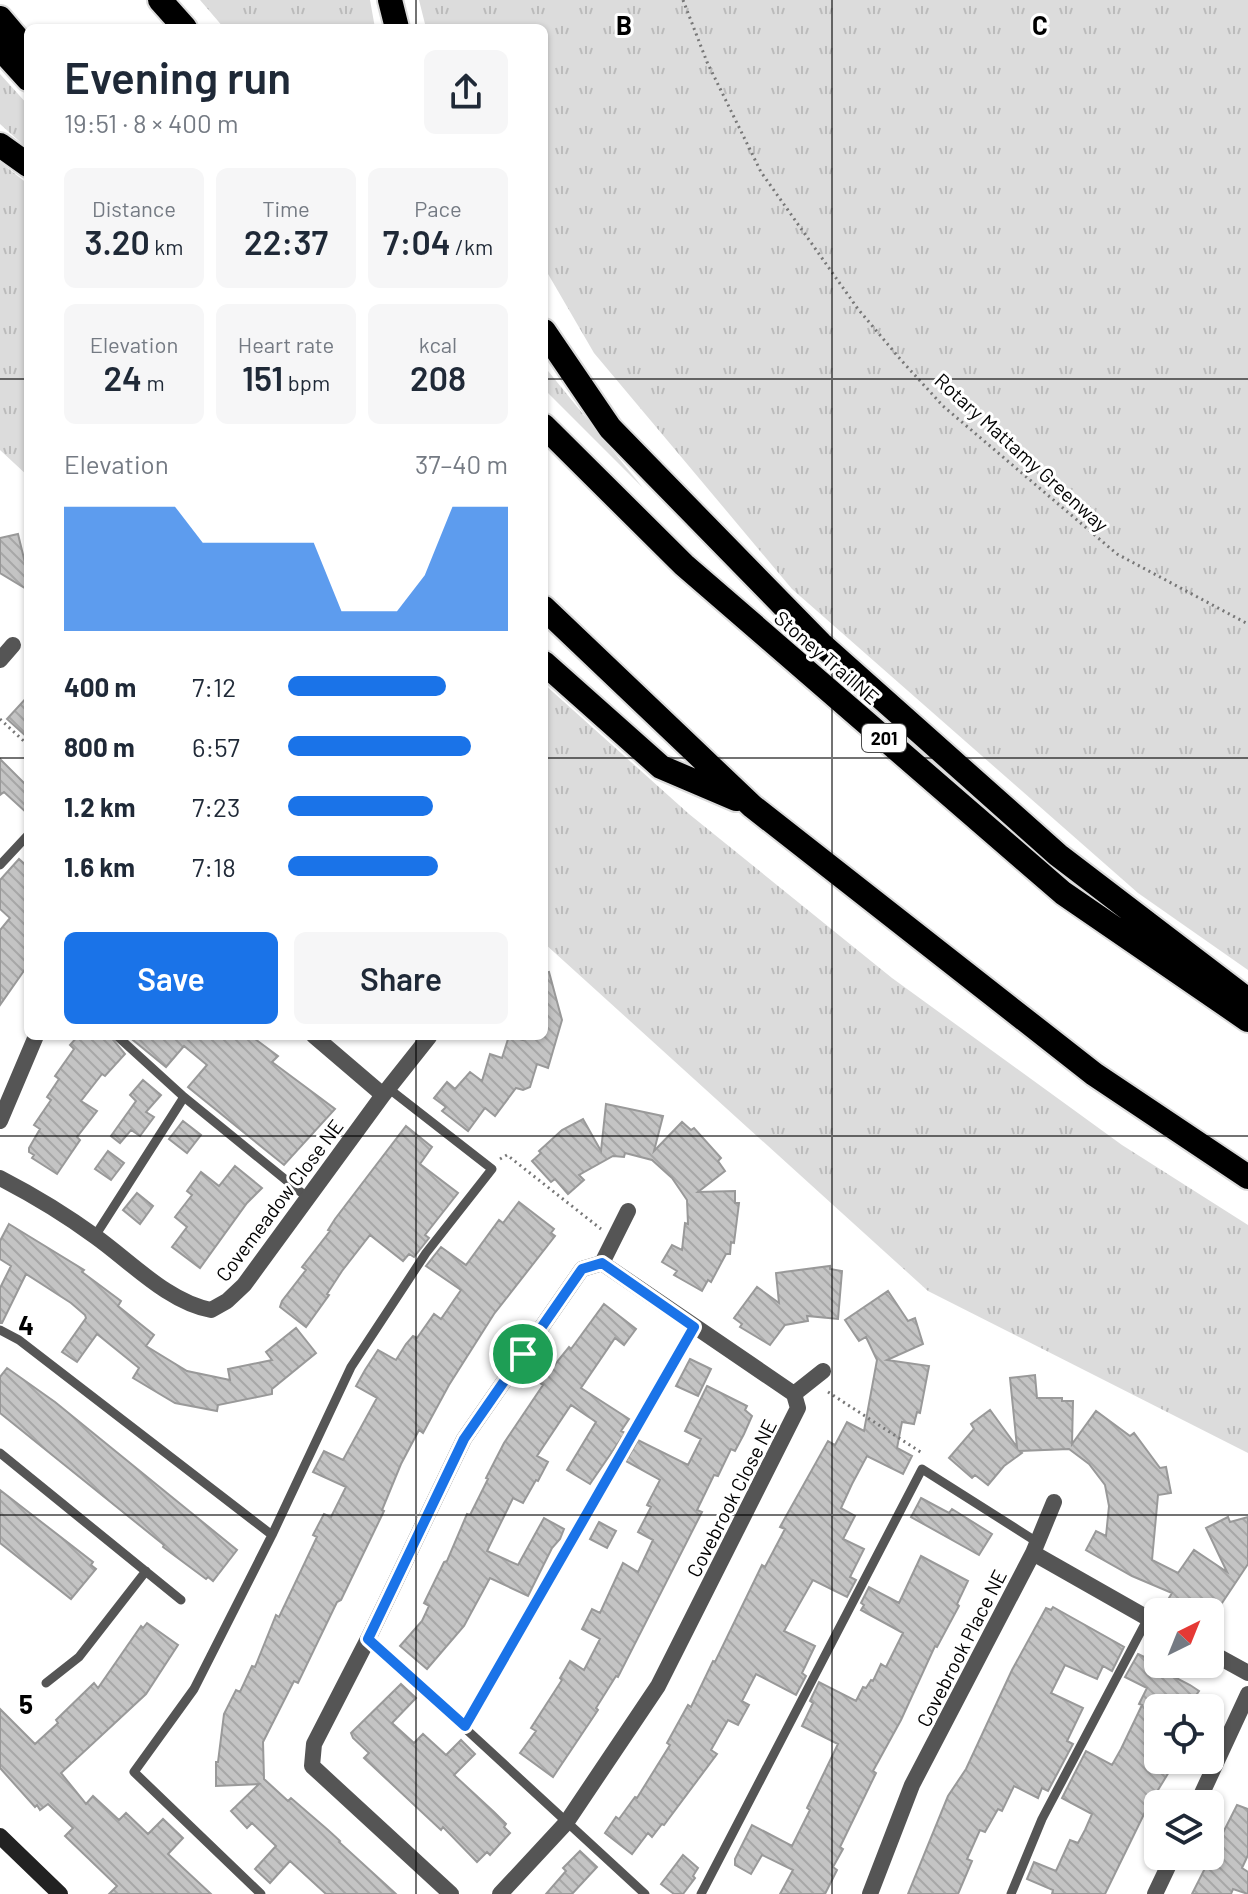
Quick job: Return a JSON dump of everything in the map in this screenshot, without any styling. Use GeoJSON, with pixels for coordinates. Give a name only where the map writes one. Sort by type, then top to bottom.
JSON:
{"type":"FeatureCollection","features":[{"type":"Feature","properties":{"kind":"highway"},"geometry":{"type":"LineString","coordinates":[[160,0],[181,24]]}},
{"type":"Feature","properties":{"kind":"highway"},"geometry":{"type":"LineString","coordinates":[[390,0],[396,24]]}},
{"type":"Feature","properties":{"kind":"highway"},"geometry":{"type":"LineString","coordinates":[[0,18],[24,46]]}},
{"type":"Feature","properties":{"kind":"highway"},"geometry":{"type":"LineString","coordinates":[[0,48],[24,75]]}},
{"type":"Feature","properties":{"kind":"highway"},"geometry":{"type":"LineString","coordinates":[[0,145],[24,162]]}},
{"type":"Feature","properties":{"kind":"highway"},"geometry":{"type":"LineString","coordinates":[[548,337],[610,428],[821,644],[1058,855],[1248,1000]]}},
{"type":"Feature","properties":{"kind":"highway","name":"Stoney Trail NE"},"geometry":{"type":"LineString","coordinates":[[548,430],[684,565],[1063,893],[1248,1020]]}},
{"type":"Feature","properties":{"kind":"highway"},"geometry":{"type":"LineString","coordinates":[[548,612],[752,806],[1094,1074],[1248,1177]]}},
{"type":"Feature","properties":{"kind":"highway"},"geometry":{"type":"LineString","coordinates":[[548,667],[661,767],[752,806]]}},
{"type":"Feature","properties":{"kind":"street"},"geometry":{"type":"LineString","coordinates":[[0,660],[13,645]]}},
{"type":"Feature","properties":{"kind":"street"},"geometry":{"type":"LineString","coordinates":[[0,1121],[34,1040]]}},
{"type":"Feature","properties":{"kind":"street"},"geometry":{"type":"LineString","coordinates":[[319,1040],[385,1092]]}},
{"type":"Feature","properties":{"kind":"street","name":"Covemeadow Close NE"},"geometry":{"type":"LineString","coordinates":[[0,1178],[95,1236],[194,1307],[211,1310],[227,1301],[244,1285],[427,1040]]}},
{"type":"Feature","properties":{"kind":"street"},"geometry":{"type":"LineString","coordinates":[[451,1894],[312,1766],[314,1744],[464,1439],[582,1269],[602,1263],[628,1211]]}},
{"type":"Feature","properties":{"kind":"street"},"geometry":{"type":"LineString","coordinates":[[602,1263],[794,1394],[823,1371]]}},
{"type":"Feature","properties":{"kind":"street","name":"Covebrook Close NE"},"geometry":{"type":"LineString","coordinates":[[500,1894],[566,1823],[658,1686],[798,1408],[794,1394]]}},
{"type":"Feature","properties":{"kind":"street","name":"Covebrook Place NE"},"geometry":{"type":"LineString","coordinates":[[870,1894],[912,1785],[1035,1547],[1054,1502]]}},
{"type":"Feature","properties":{"kind":"street"},"geometry":{"type":"LineString","coordinates":[[1035,1547],[1144,1615]]}},
{"type":"Feature","properties":{"kind":"street"},"geometry":{"type":"LineString","coordinates":[[1224,1660],[1248,1673]]}},
{"type":"Feature","properties":{"kind":"street"},"geometry":{"type":"LineString","coordinates":[[1203,1790],[1248,1694]]}},
{"type":"Feature","properties":{"kind":"street"},"geometry":{"type":"LineString","coordinates":[[0,1836],[60,1894]]}},
{"type":"Feature","properties":{"kind":"street"},"geometry":{"type":"LineString","coordinates":[[1155,1894],[1166,1870]]}},
{"type":"Feature","properties":{"kind":"lane"},"geometry":{"type":"LineString","coordinates":[[0,865],[24,839]]}},
{"type":"Feature","properties":{"kind":"lane"},"geometry":{"type":"LineString","coordinates":[[121,1040],[184,1097],[308,1198]]}},
{"type":"Feature","properties":{"kind":"lane"},"geometry":{"type":"LineString","coordinates":[[261,1894],[134,1772],[194,1689],[272,1535],[351,1367],[426,1253],[492,1169],[385,1092]]}},
{"type":"Feature","properties":{"kind":"lane"},"geometry":{"type":"LineString","coordinates":[[95,1236],[184,1097]]}},
{"type":"Feature","properties":{"kind":"lane"},"geometry":{"type":"LineString","coordinates":[[465,1726],[694,1327]]}},
{"type":"Feature","properties":{"kind":"lane"},"geometry":{"type":"LineString","coordinates":[[0,1330],[19,1340],[272,1535]]}},
{"type":"Feature","properties":{"kind":"lane"},"geometry":{"type":"LineString","coordinates":[[0,1453],[181,1600]]}},
{"type":"Feature","properties":{"kind":"lane"},"geometry":{"type":"LineString","coordinates":[[701,1894],[922,1469],[1035,1547]]}},
{"type":"Feature","properties":{"kind":"lane"},"geometry":{"type":"LineString","coordinates":[[46,1683],[79,1657],[146,1571]]}},
{"type":"Feature","properties":{"kind":"lane"},"geometry":{"type":"LineString","coordinates":[[1011,1894],[1042,1819],[1144,1637]]}},
{"type":"Feature","properties":{"kind":"lane"},"geometry":{"type":"LineString","coordinates":[[368,1639],[645,1894]]}},
{"type":"Feature","properties":{"kind":"path","name":"Rotary Mattamy Greenway"},"geometry":{"type":"LineString","coordinates":[[683,0],[707,62],[761,172],[858,309],[911,371],[943,406],[996,454],[1117,554],[1248,624]]}},
{"type":"Feature","properties":{"kind":"path"},"geometry":{"type":"LineString","coordinates":[[0,719],[24,741]]}},
{"type":"Feature","properties":{"kind":"path"},"geometry":{"type":"LineString","coordinates":[[501,1160],[507,1155],[615,1239]]}},
{"type":"Feature","properties":{"kind":"green space"},"geometry":{"type":"Polygon","coordinates":[[[200,0],[370,0],[374,24],[221,24],[200,0]]]}},
{"type":"Feature","properties":{"kind":"green space"},"geometry":{"type":"Polygon","coordinates":[[[419,0],[1248,0],[1248,970],[1138,893],[792,589],[594,353],[548,274],[548,24],[425,24],[419,0]]]}},
{"type":"Feature","properties":{"kind":"green space"},"geometry":{"type":"Polygon","coordinates":[[[0,74],[24,101],[24,145],[0,124],[0,74]]]}},
{"type":"Feature","properties":{"kind":"green space"},"geometry":{"type":"Polygon","coordinates":[[[0,162],[24,181],[24,472],[0,450],[0,162]]]}},
{"type":"Feature","properties":{"kind":"green space"},"geometry":{"type":"Polygon","coordinates":[[[548,371],[643,488],[548,393],[548,371]]]}},
{"type":"Feature","properties":{"kind":"green space"},"geometry":{"type":"Polygon","coordinates":[[[548,688],[689,814],[892,978],[1122,1145],[1248,1225],[1248,1453],[928,1291],[548,947],[548,688]]]}},
{"type":"Feature","properties":{"kind":"building"},"geometry":{"type":"Polygon","coordinates":[[[18,534],[24,559],[24,588],[0,573],[0,538],[18,534]]]}},
{"type":"Feature","properties":{"kind":"building"},"geometry":{"type":"Polygon","coordinates":[[[24,700],[24,734],[7,719],[24,700]]]}},
{"type":"Feature","properties":{"kind":"building"},"geometry":{"type":"Polygon","coordinates":[[[0,759],[24,783],[24,810],[4,792],[0,795],[0,759]]]}},
{"type":"Feature","properties":{"kind":"building"},"geometry":{"type":"Polygon","coordinates":[[[19,859],[24,863],[24,971],[0,1005],[0,930],[10,918],[0,909],[0,880],[19,859]]]}},
{"type":"Feature","properties":{"kind":"building"},"geometry":{"type":"Polygon","coordinates":[[[548,972],[562,1020],[548,1068],[537,1064],[530,1087],[523,1090],[516,1088],[495,1116],[485,1108],[468,1131],[442,1111],[446,1107],[434,1098],[447,1082],[455,1089],[470,1072],[482,1081],[490,1054],[502,1058],[508,1040],[548,1040],[548,972]]]}},
{"type":"Feature","properties":{"kind":"building"},"geometry":{"type":"Polygon","coordinates":[[[74,1040],[113,1040],[125,1054],[105,1076],[102,1074],[81,1101],[97,1111],[77,1137],[80,1140],[57,1174],[32,1158],[34,1155],[29,1148],[40,1129],[34,1125],[51,1100],[47,1097],[59,1079],[55,1076],[74,1049],[70,1045],[74,1040]]]}},
{"type":"Feature","properties":{"kind":"building"},"geometry":{"type":"Polygon","coordinates":[[[133,1040],[256,1040],[278,1056],[272,1062],[335,1109],[284,1165],[188,1087],[207,1065],[184,1046],[166,1067],[133,1040]]]}},
{"type":"Feature","properties":{"kind":"building"},"geometry":{"type":"Polygon","coordinates":[[[143,1080],[161,1095],[146,1112],[154,1117],[140,1136],[131,1130],[120,1143],[111,1136],[136,1101],[130,1095],[143,1080]]]}},
{"type":"Feature","properties":{"kind":"building"},"geometry":{"type":"Polygon","coordinates":[[[606,1104],[663,1116],[654,1151],[682,1122],[691,1130],[694,1128],[721,1158],[718,1161],[725,1171],[698,1192],[735,1191],[735,1203],[739,1203],[734,1243],[731,1242],[730,1254],[726,1254],[711,1282],[708,1280],[702,1291],[674,1275],[677,1271],[662,1262],[672,1245],[682,1250],[685,1223],[688,1224],[687,1200],[672,1178],[652,1160],[625,1153],[624,1157],[613,1156],[579,1175],[584,1180],[568,1194],[555,1179],[551,1182],[532,1161],[562,1130],[583,1119],[601,1151],[606,1104]]]}},
{"type":"Feature","properties":{"kind":"building"},"geometry":{"type":"Polygon","coordinates":[[[183,1121],[201,1135],[187,1153],[169,1139],[183,1121]]]}},
{"type":"Feature","properties":{"kind":"building"},"geometry":{"type":"Polygon","coordinates":[[[406,1126],[432,1147],[420,1164],[458,1193],[425,1235],[429,1238],[414,1257],[409,1254],[403,1261],[370,1235],[342,1271],[306,1327],[280,1307],[282,1301],[306,1270],[302,1267],[330,1231],[335,1219],[406,1126]]]}},
{"type":"Feature","properties":{"kind":"building"},"geometry":{"type":"Polygon","coordinates":[[[108,1151],[124,1163],[111,1180],[95,1169],[108,1151]]]}},
{"type":"Feature","properties":{"kind":"building"},"geometry":{"type":"Polygon","coordinates":[[[235,1166],[262,1188],[247,1203],[200,1268],[172,1247],[187,1227],[175,1217],[192,1195],[187,1191],[201,1172],[219,1186],[235,1166]]]}},
{"type":"Feature","properties":{"kind":"building"},"geometry":{"type":"Polygon","coordinates":[[[137,1193],[153,1206],[140,1224],[123,1210],[137,1193]]]}},
{"type":"Feature","properties":{"kind":"building"},"geometry":{"type":"Polygon","coordinates":[[[519,1202],[554,1229],[551,1233],[555,1236],[494,1314],[423,1433],[419,1430],[341,1600],[337,1602],[298,1683],[294,1681],[263,1742],[264,1779],[328,1830],[396,1894],[326,1894],[290,1861],[270,1883],[255,1869],[276,1846],[252,1823],[247,1828],[231,1811],[259,1784],[216,1786],[216,1762],[224,1714],[236,1690],[240,1692],[252,1666],[255,1667],[276,1615],[279,1617],[317,1537],[313,1535],[324,1514],[331,1517],[346,1487],[313,1472],[324,1451],[343,1460],[377,1398],[356,1386],[365,1370],[378,1350],[396,1360],[406,1344],[413,1336],[417,1338],[434,1314],[441,1319],[461,1290],[426,1266],[441,1247],[466,1265],[499,1220],[503,1223],[519,1202]]]}},
{"type":"Feature","properties":{"kind":"building"},"geometry":{"type":"Polygon","coordinates":[[[9,1224],[84,1270],[82,1272],[121,1301],[118,1306],[154,1335],[146,1346],[187,1371],[230,1380],[228,1369],[272,1360],[266,1352],[296,1328],[316,1353],[272,1389],[272,1394],[218,1405],[217,1411],[175,1403],[133,1378],[139,1368],[97,1334],[77,1362],[62,1352],[86,1318],[85,1315],[26,1274],[0,1323],[0,1288],[11,1266],[0,1259],[0,1241],[9,1224]]]}},
{"type":"Feature","properties":{"kind":"building"},"geometry":{"type":"Polygon","coordinates":[[[830,1266],[830,1269],[842,1271],[838,1319],[807,1316],[808,1321],[785,1325],[770,1345],[740,1327],[742,1324],[734,1318],[757,1287],[779,1303],[776,1273],[830,1266]]]}},
{"type":"Feature","properties":{"kind":"building"},"geometry":{"type":"Polygon","coordinates":[[[888,1291],[908,1321],[915,1318],[923,1344],[887,1360],[929,1366],[920,1413],[917,1412],[914,1424],[902,1422],[897,1448],[912,1456],[903,1474],[867,1456],[841,1508],[855,1516],[843,1539],[864,1549],[850,1577],[856,1580],[847,1597],[813,1580],[784,1631],[815,1646],[802,1673],[806,1676],[796,1695],[756,1674],[742,1701],[749,1705],[738,1725],[728,1720],[711,1750],[717,1754],[664,1825],[652,1837],[648,1833],[632,1854],[605,1833],[616,1817],[619,1819],[637,1798],[670,1745],[667,1743],[715,1662],[762,1565],[765,1567],[785,1529],[780,1527],[828,1441],[835,1445],[847,1422],[864,1431],[877,1360],[866,1337],[859,1341],[845,1320],[888,1291]]]}},
{"type":"Feature","properties":{"kind":"building"},"geometry":{"type":"Polygon","coordinates":[[[604,1304],[636,1329],[624,1345],[615,1338],[581,1388],[629,1419],[621,1431],[625,1433],[590,1484],[567,1470],[596,1422],[571,1405],[537,1456],[548,1462],[538,1481],[523,1503],[513,1498],[487,1551],[518,1565],[544,1518],[564,1529],[560,1539],[552,1548],[528,1596],[490,1578],[464,1626],[427,1669],[400,1646],[422,1621],[429,1606],[424,1603],[504,1443],[543,1385],[540,1383],[569,1347],[571,1349],[604,1304]]]}},
{"type":"Feature","properties":{"kind":"building"},"geometry":{"type":"Polygon","coordinates":[[[690,1359],[711,1369],[698,1396],[676,1386],[690,1359]]]}},
{"type":"Feature","properties":{"kind":"building"},"geometry":{"type":"Polygon","coordinates":[[[7,1368],[55,1402],[237,1550],[213,1581],[163,1547],[0,1413],[0,1377],[7,1368]]]}},
{"type":"Feature","properties":{"kind":"building"},"geometry":{"type":"Polygon","coordinates":[[[1035,1375],[1037,1398],[1073,1401],[1072,1444],[1096,1411],[1130,1436],[1134,1433],[1160,1468],[1166,1467],[1171,1493],[1158,1495],[1152,1560],[1178,1573],[1194,1550],[1227,1572],[1206,1528],[1228,1517],[1230,1522],[1248,1517],[1248,1564],[1224,1600],[1169,1598],[1172,1593],[1132,1576],[1086,1550],[1096,1531],[1106,1536],[1109,1506],[1105,1485],[1089,1464],[1069,1449],[1020,1451],[1022,1453],[1004,1466],[988,1485],[975,1475],[972,1478],[949,1458],[974,1429],[971,1424],[990,1410],[1017,1447],[1010,1378],[1035,1375]]]}},
{"type":"Feature","properties":{"kind":"building"},"geometry":{"type":"Polygon","coordinates":[[[707,1386],[747,1406],[745,1410],[752,1416],[735,1451],[731,1449],[718,1476],[714,1475],[697,1510],[702,1512],[618,1677],[553,1777],[520,1753],[536,1731],[531,1728],[562,1680],[560,1678],[570,1661],[584,1670],[600,1639],[582,1629],[592,1609],[600,1613],[623,1563],[638,1572],[653,1540],[638,1532],[660,1480],[626,1461],[638,1440],[688,1465],[701,1439],[685,1431],[707,1386]]]}},
{"type":"Feature","properties":{"kind":"building"},"geometry":{"type":"Polygon","coordinates":[[[0,1490],[93,1562],[91,1565],[96,1569],[71,1599],[0,1543],[0,1490]]]}},
{"type":"Feature","properties":{"kind":"building"},"geometry":{"type":"Polygon","coordinates":[[[921,1498],[949,1513],[952,1509],[992,1534],[979,1555],[911,1517],[921,1498]]]}},
{"type":"Feature","properties":{"kind":"building"},"geometry":{"type":"Polygon","coordinates":[[[599,1522],[616,1531],[607,1548],[590,1539],[599,1522]]]}},
{"type":"Feature","properties":{"kind":"building"},"geometry":{"type":"Polygon","coordinates":[[[921,1556],[968,1581],[957,1604],[959,1606],[935,1646],[901,1720],[873,1771],[876,1773],[840,1847],[843,1849],[833,1867],[837,1870],[825,1894],[780,1894],[793,1870],[762,1855],[751,1874],[735,1865],[735,1859],[752,1825],[792,1846],[838,1744],[802,1726],[813,1703],[810,1701],[819,1682],[856,1701],[863,1687],[866,1688],[873,1681],[881,1664],[886,1667],[903,1633],[861,1610],[864,1605],[861,1603],[869,1587],[899,1603],[921,1556]]]}},
{"type":"Feature","properties":{"kind":"building"},"geometry":{"type":"Polygon","coordinates":[[[1053,1607],[1124,1647],[1112,1671],[1103,1666],[1097,1679],[1065,1665],[1051,1693],[1083,1708],[1067,1741],[1073,1744],[1048,1791],[1042,1788],[1038,1798],[1014,1786],[1002,1811],[998,1809],[985,1832],[980,1830],[967,1859],[972,1861],[958,1894],[908,1894],[948,1796],[966,1769],[1012,1670],[1046,1608],[1051,1610],[1053,1607]]]}},
{"type":"Feature","properties":{"kind":"building"},"geometry":{"type":"Polygon","coordinates":[[[147,1623],[178,1645],[146,1694],[61,1773],[86,1804],[93,1796],[119,1820],[126,1813],[148,1834],[163,1819],[183,1838],[168,1854],[211,1894],[109,1894],[117,1886],[65,1836],[73,1828],[48,1804],[40,1810],[37,1805],[35,1807],[0,1768],[0,1709],[35,1744],[94,1683],[98,1688],[141,1626],[143,1628],[147,1623]]]}},
{"type":"Feature","properties":{"kind":"building"},"geometry":{"type":"Polygon","coordinates":[[[1138,1654],[1144,1657],[1144,1678],[1176,1678],[1199,1691],[1197,1694],[1144,1694],[1147,1688],[1125,1677],[1138,1654]]]}},
{"type":"Feature","properties":{"kind":"building"},"geometry":{"type":"Polygon","coordinates":[[[401,1684],[416,1698],[392,1723],[414,1743],[423,1734],[446,1755],[461,1740],[475,1754],[454,1775],[506,1824],[504,1827],[510,1833],[490,1855],[487,1852],[477,1862],[443,1827],[441,1830],[364,1758],[369,1753],[353,1738],[351,1733],[401,1684]]]}},
{"type":"Feature","properties":{"kind":"building"},"geometry":{"type":"Polygon","coordinates":[[[1144,1694],[1144,1774],[1168,1774],[1158,1790],[1144,1790],[1144,1814],[1105,1894],[1052,1894],[1053,1890],[1027,1879],[1034,1862],[1056,1871],[1070,1840],[1078,1843],[1092,1814],[1062,1798],[1086,1751],[1112,1765],[1142,1705],[1139,1704],[1144,1694]]]}},
{"type":"Feature","properties":{"kind":"building"},"geometry":{"type":"Polygon","coordinates":[[[1237,1805],[1248,1809],[1248,1855],[1242,1868],[1248,1872],[1248,1894],[1233,1889],[1231,1894],[1192,1894],[1204,1870],[1224,1870],[1224,1831],[1237,1805]]]}},
{"type":"Feature","properties":{"kind":"building"},"geometry":{"type":"Polygon","coordinates":[[[580,1851],[597,1867],[572,1894],[546,1894],[566,1871],[563,1868],[580,1851]]]}},
{"type":"Feature","properties":{"kind":"building"},"geometry":{"type":"Polygon","coordinates":[[[683,1855],[698,1868],[683,1894],[674,1894],[661,1884],[683,1855]]]}},
{"type":"Feature","properties":{"kind":"route"},"geometry":{"type":"LineString","coordinates":[[602,1263],[694,1327],[465,1726],[368,1639],[464,1439],[523,1354],[582,1269],[602,1263]]}}]}
